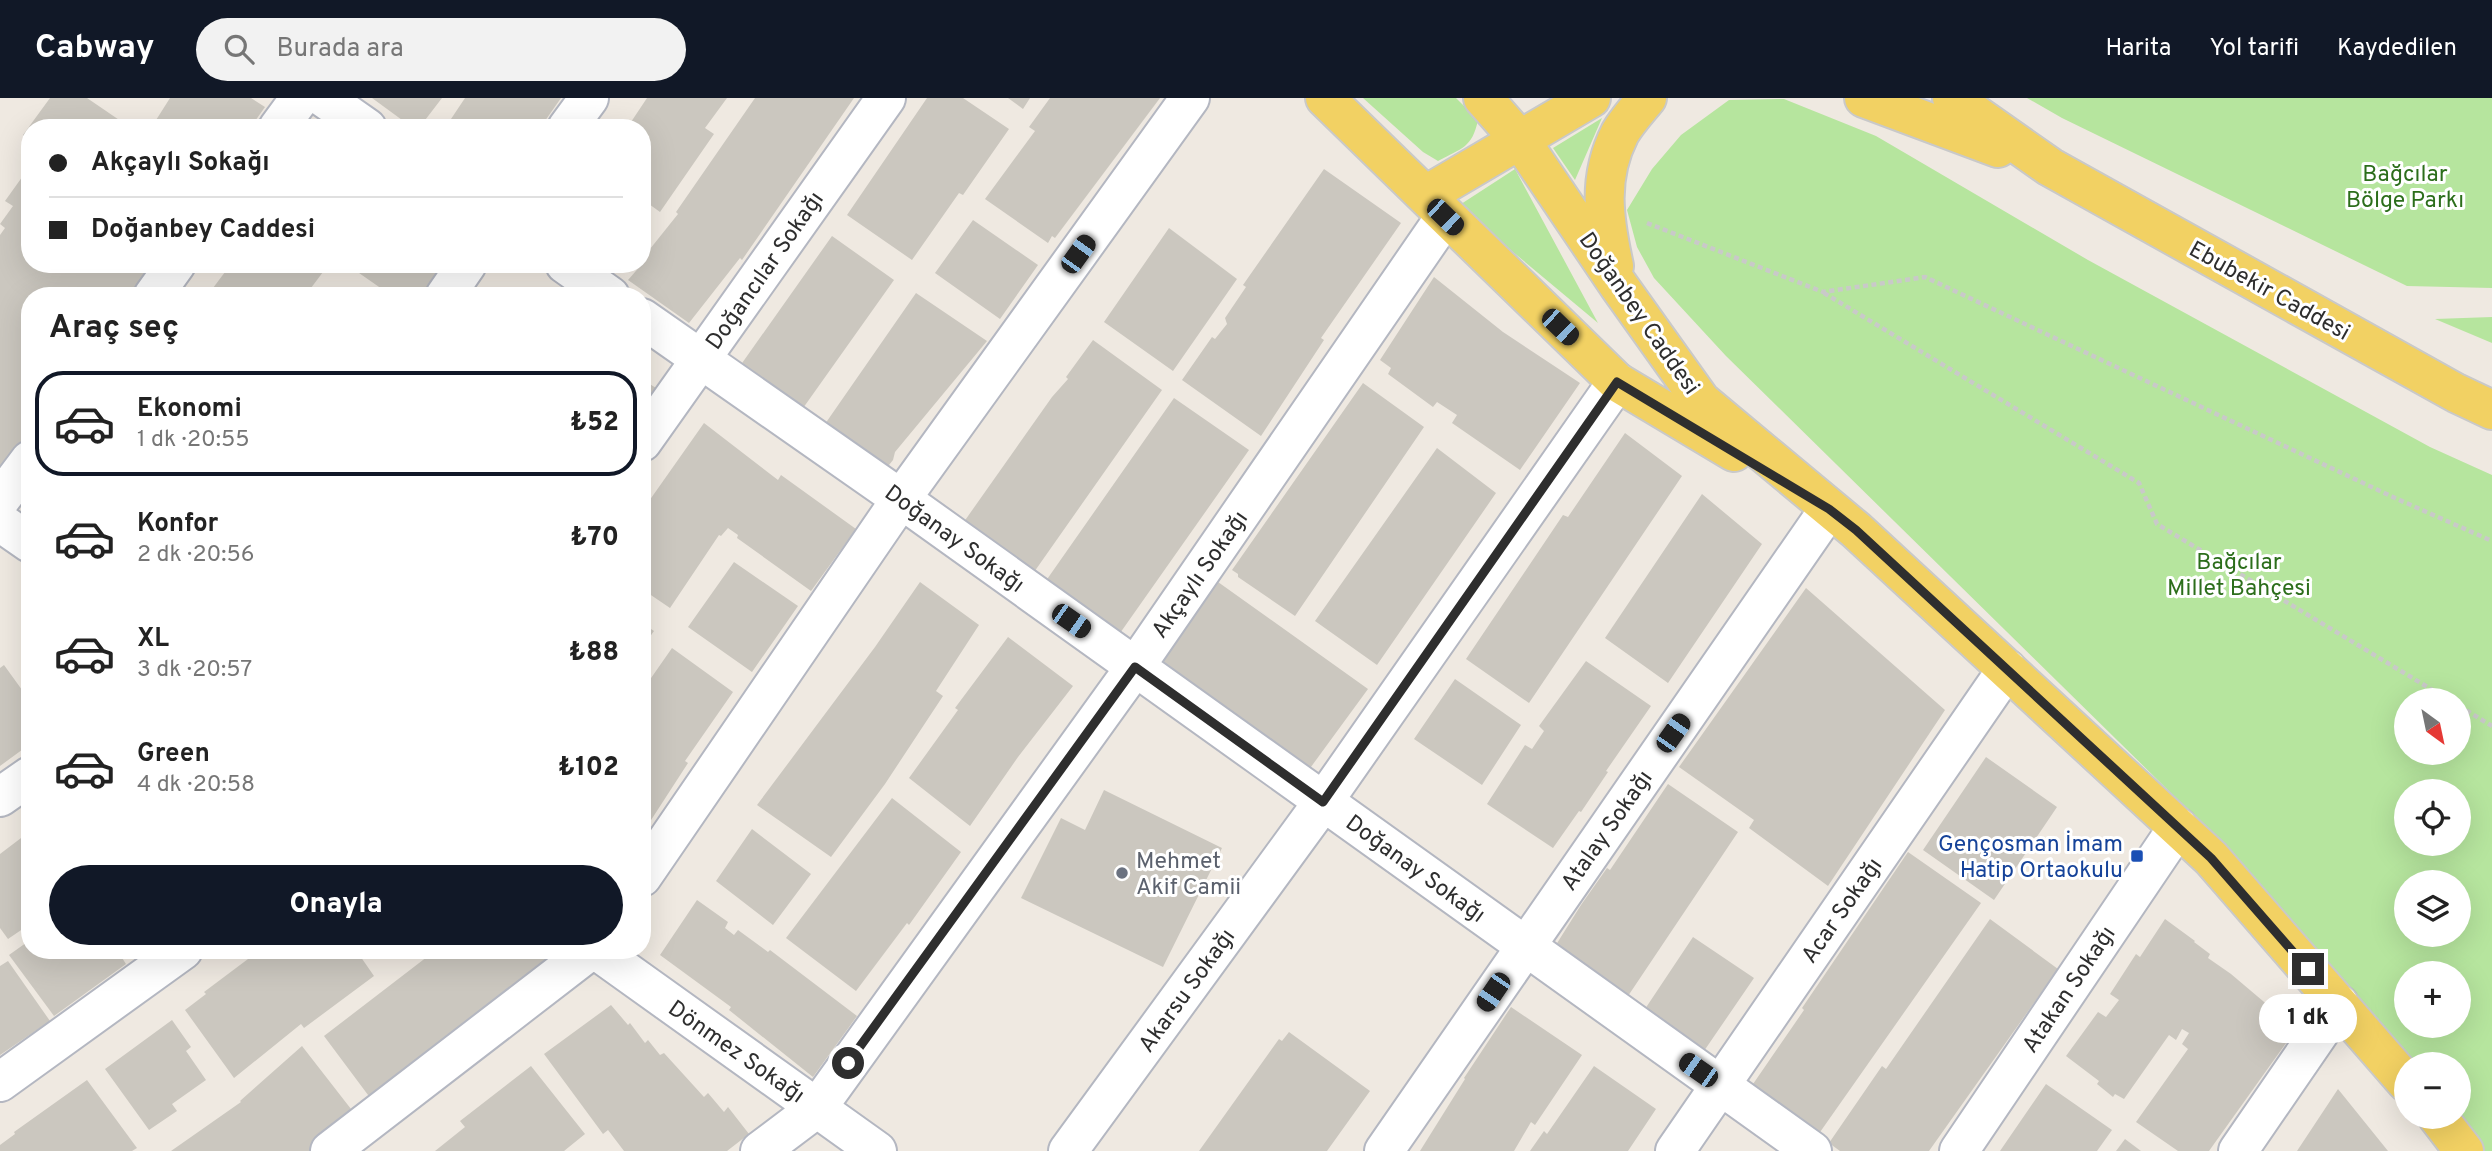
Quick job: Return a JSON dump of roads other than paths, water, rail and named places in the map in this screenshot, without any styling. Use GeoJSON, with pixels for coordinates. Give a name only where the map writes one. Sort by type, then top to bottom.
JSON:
{"type":"FeatureCollection","features":[{"type":"Feature","properties":{"kind":"main road","name":"Doğanbey Caddesi"},"geometry":{"type":"LineString","coordinates":[[1325,98],[1617,382],[1843,520]]}},
{"type":"Feature","properties":{"kind":"main road","name":"Doğanbey Caddesi"},"geometry":{"type":"LineString","coordinates":[[1483,98],[1521,141],[1701,401],[1843,520],[2211,858],[2394,1068]]}},
{"type":"Feature","properties":{"kind":"main road"},"geometry":{"type":"LineString","coordinates":[[1436,206],[1521,141],[1591,98]]}},
{"type":"Feature","properties":{"kind":"main road"},"geometry":{"type":"LineString","coordinates":[[1619,286],[1604,223],[1605,178],[1620,133],[1647,98]]}},
{"type":"Feature","properties":{"kind":"main road"},"geometry":{"type":"LineString","coordinates":[[1864,98],[2050,167]]}},
{"type":"Feature","properties":{"kind":"main road"},"geometry":{"type":"LineString","coordinates":[[1952,98],[2050,167]]}},
{"type":"Feature","properties":{"kind":"main road","name":"Ebubekir Caddesi"},"geometry":{"type":"LineString","coordinates":[[2050,167],[2456,393],[2492,410]]}},
{"type":"Feature","properties":{"kind":"main road"},"geometry":{"type":"LineString","coordinates":[[2447,1129],[2464,1151]]}},
{"type":"Feature","properties":{"kind":"street"},"geometry":{"type":"LineString","coordinates":[[285,119],[300,98]]}},
{"type":"Feature","properties":{"kind":"street"},"geometry":{"type":"LineString","coordinates":[[324,98],[354,119]]}},
{"type":"Feature","properties":{"kind":"street"},"geometry":{"type":"LineString","coordinates":[[574,119],[589,98]]}},
{"type":"Feature","properties":{"kind":"street","name":"Doğancılar Sokağı"},"geometry":{"type":"LineString","coordinates":[[651,429],[886,98]]}},
{"type":"Feature","properties":{"kind":"street"},"geometry":{"type":"LineString","coordinates":[[651,864],[901,499],[1190,98]]}},
{"type":"Feature","properties":{"kind":"street","name":"Akçaylı Sokağı"},"geometry":{"type":"LineString","coordinates":[[760,1151],[817,1108],[1135,667],[1436,206]]}},
{"type":"Feature","properties":{"kind":"street"},"geometry":{"type":"LineString","coordinates":[[578,273],[597,287]]}},
{"type":"Feature","properties":{"kind":"street","name":"Doğanay Sokağı"},"geometry":{"type":"LineString","coordinates":[[651,324],[901,499],[1812,1151]]}},
{"type":"Feature","properties":{"kind":"street","name":"Akarsu Sokağı"},"geometry":{"type":"LineString","coordinates":[[1068,1151],[1323,802],[1617,382]]}},
{"type":"Feature","properties":{"kind":"street"},"geometry":{"type":"LineString","coordinates":[[0,500],[21,472]]}},
{"type":"Feature","properties":{"kind":"street","name":"Atalay Sokağı"},"geometry":{"type":"LineString","coordinates":[[1384,1151],[1525,946],[1843,520]]}},
{"type":"Feature","properties":{"kind":"street"},"geometry":{"type":"LineString","coordinates":[[0,522],[21,537]]}},
{"type":"Feature","properties":{"kind":"street","name":"Acar Sokağı"},"geometry":{"type":"LineString","coordinates":[[1675,1151],[2007,669]]}},
{"type":"Feature","properties":{"kind":"street"},"geometry":{"type":"LineString","coordinates":[[0,797],[21,782]]}},
{"type":"Feature","properties":{"kind":"street","name":"Atakan Sokağı"},"geometry":{"type":"LineString","coordinates":[[1959,1151],[2178,827]]}},
{"type":"Feature","properties":{"kind":"street"},"geometry":{"type":"LineString","coordinates":[[0,1082],[171,959]]}},
{"type":"Feature","properties":{"kind":"street"},"geometry":{"type":"LineString","coordinates":[[330,1151],[579,959]]}},
{"type":"Feature","properties":{"kind":"street","name":"Dönmez Sokağı"},"geometry":{"type":"LineString","coordinates":[[609,959],[877,1151]]}},
{"type":"Feature","properties":{"kind":"street"},"geometry":{"type":"LineString","coordinates":[[2238,1151],[2339,1004]]}},
{"type":"Feature","properties":{"kind":"place","name":"Gençosman İmam Hatip Ortaokulu"},"geometry":{"type":"Point","coordinates":[2137,856]}},
{"type":"Feature","properties":{"kind":"place","name":"Mehmet Akif Camii"},"geometry":{"type":"Point","coordinates":[1122,873]}},
{"type":"Feature","properties":{"kind":"park label","name":"Bağcılar Bölge Parkı"},"geometry":{"type":"Point","coordinates":[2405,186]}},
{"type":"Feature","properties":{"kind":"park label","name":"Bağcılar Millet Bahçesi"},"geometry":{"type":"Point","coordinates":[2239,574]}}]}
